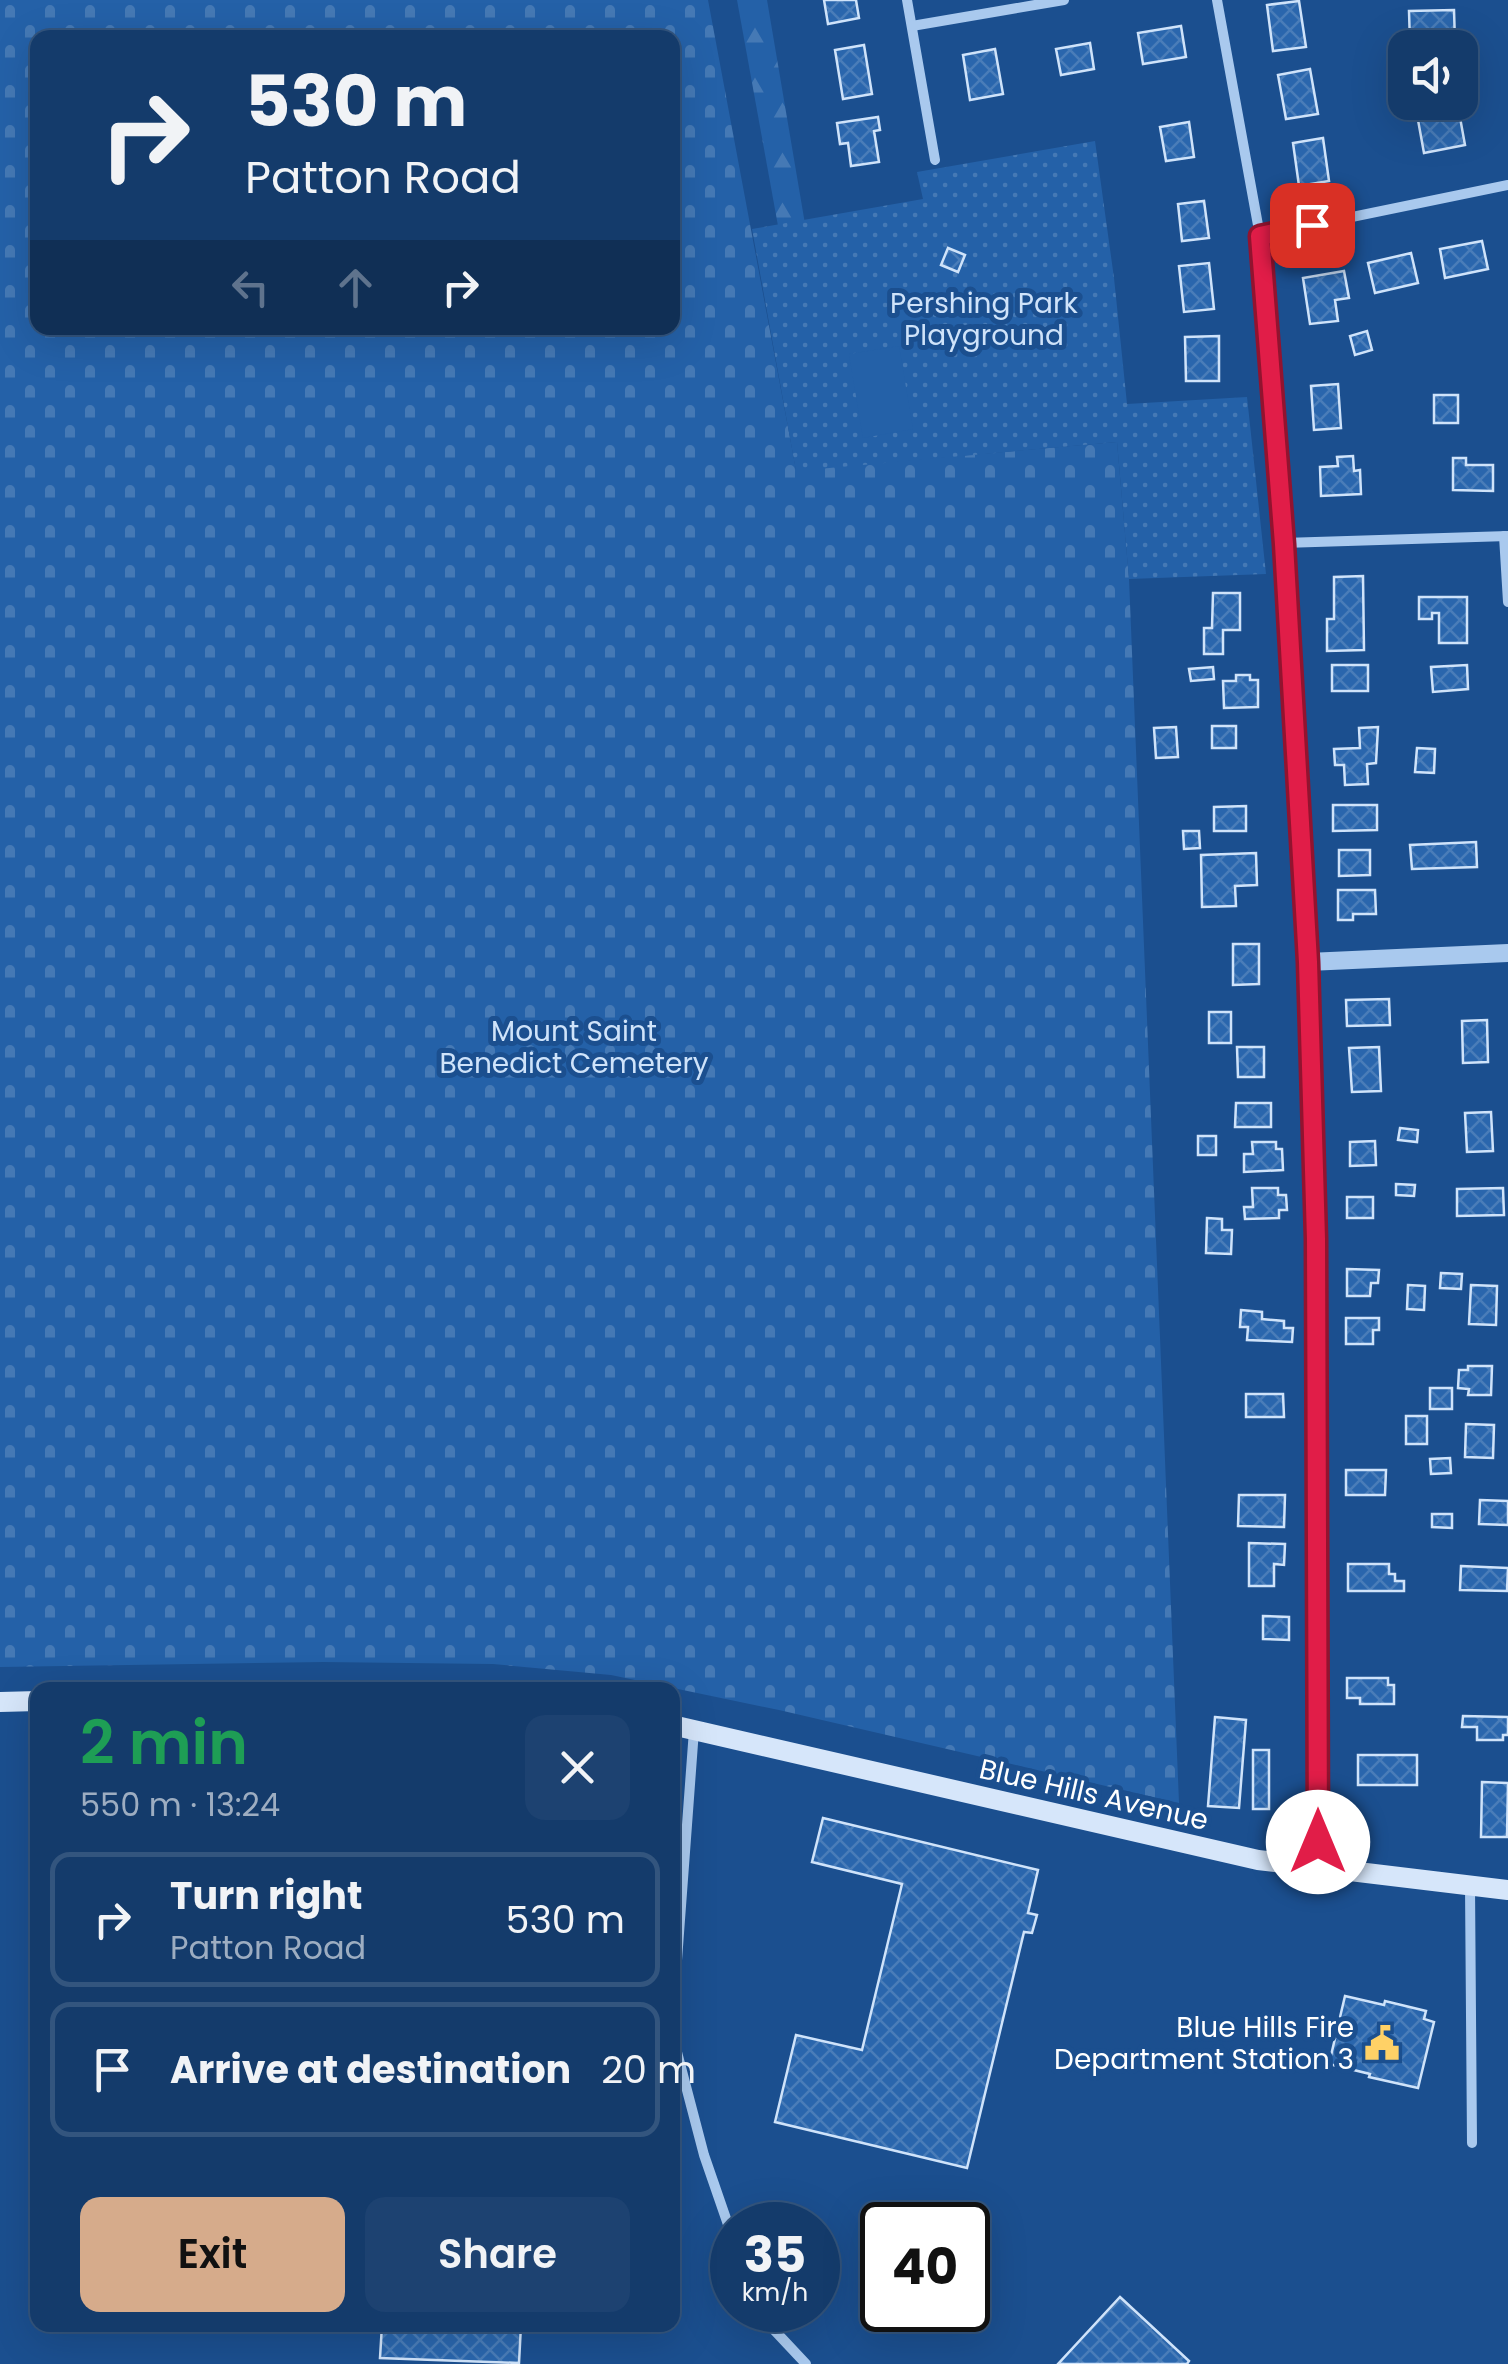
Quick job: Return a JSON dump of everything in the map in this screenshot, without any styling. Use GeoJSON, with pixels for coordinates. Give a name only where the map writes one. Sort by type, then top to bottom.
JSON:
{"type":"FeatureCollection","features":[{"type":"Feature","properties":{"kind":"main road"},"geometry":{"type":"LineString","coordinates":[[0,1702],[30,1701]]}},
{"type":"Feature","properties":{"kind":"main road","name":"Blue Hills Avenue"},"geometry":{"type":"LineString","coordinates":[[680,1727],[1224,1853],[1508,1890]]}},
{"type":"Feature","properties":{"kind":"street"},"geometry":{"type":"LineString","coordinates":[[908,0],[935,160]]}},
{"type":"Feature","properties":{"kind":"street"},"geometry":{"type":"LineString","coordinates":[[912,26],[1064,0]]}},
{"type":"Feature","properties":{"kind":"street"},"geometry":{"type":"LineString","coordinates":[[1217,0],[1260,236],[1284,544],[1308,962],[1316,1239],[1316,1868]]}},
{"type":"Feature","properties":{"kind":"street"},"geometry":{"type":"LineString","coordinates":[[1260,236],[1508,185]]}},
{"type":"Feature","properties":{"kind":"street"},"geometry":{"type":"LineString","coordinates":[[1284,544],[1506,536],[1508,602]]}},
{"type":"Feature","properties":{"kind":"street"},"geometry":{"type":"LineString","coordinates":[[1308,962],[1508,952]]}},
{"type":"Feature","properties":{"kind":"street"},"geometry":{"type":"LineString","coordinates":[[680,1921],[694,1730]]}},
{"type":"Feature","properties":{"kind":"street"},"geometry":{"type":"LineString","coordinates":[[1470,1885],[1472,2143]]}},
{"type":"Feature","properties":{"kind":"street"},"geometry":{"type":"LineString","coordinates":[[680,2061],[720,2202]]}},
{"type":"Feature","properties":{"kind":"street"},"geometry":{"type":"LineString","coordinates":[[776,2332],[806,2364]]}},
{"type":"Feature","properties":{"kind":"green space","name":"Mount Saint Benedict Cemetery"},"geometry":{"type":"Polygon","coordinates":[[[0,0],[708,0],[796,470],[1117,442],[1129,579],[1179,1803],[680,1689],[680,1682],[645,1682],[493,1664],[323,1662],[0,1667],[0,0]]]}},
{"type":"Feature","properties":{"kind":"green space"},"geometry":{"type":"Polygon","coordinates":[[[737,0],[767,0],[843,448],[842,467],[824,466],[737,0]]]}},
{"type":"Feature","properties":{"kind":"green space","name":"Pershing Park Playground"},"geometry":{"type":"Polygon","coordinates":[[[1095,141],[1127,404],[1247,397],[1266,574],[1129,579],[1117,442],[796,471],[752,229],[923,199],[917,172],[1095,141]]]}},
{"type":"Feature","properties":{"kind":"green space"},"geometry":{"type":"Polygon","coordinates":[[[899,346],[913,429],[863,438],[849,354],[899,346]]]}},
{"type":"Feature","properties":{"kind":"building"},"geometry":{"type":"Polygon","coordinates":[[[824,0],[856,0],[859,18],[828,24],[824,0]]]}},
{"type":"Feature","properties":{"kind":"building"},"geometry":{"type":"Polygon","coordinates":[[[1299,1],[1306,47],[1273,51],[1267,5],[1299,1]]]}},
{"type":"Feature","properties":{"kind":"building"},"geometry":{"type":"Polygon","coordinates":[[[1454,10],[1455,30],[1410,30],[1409,11],[1454,10]]]}},
{"type":"Feature","properties":{"kind":"building"},"geometry":{"type":"Polygon","coordinates":[[[1181,26],[1186,57],[1143,64],[1138,33],[1181,26]]]}},
{"type":"Feature","properties":{"kind":"building"},"geometry":{"type":"Polygon","coordinates":[[[1090,43],[1094,69],[1061,75],[1056,49],[1090,43]]]}},
{"type":"Feature","properties":{"kind":"building"},"geometry":{"type":"Polygon","coordinates":[[[864,45],[872,94],[843,99],[835,50],[864,45]]]}},
{"type":"Feature","properties":{"kind":"building"},"geometry":{"type":"Polygon","coordinates":[[[995,49],[1003,94],[970,100],[963,55],[995,49]]]}},
{"type":"Feature","properties":{"kind":"building"},"geometry":{"type":"Polygon","coordinates":[[[1310,69],[1318,114],[1286,119],[1278,75],[1310,69]]]}},
{"type":"Feature","properties":{"kind":"building"},"geometry":{"type":"Polygon","coordinates":[[[878,117],[880,130],[874,131],[879,162],[851,166],[848,143],[840,144],[837,123],[878,117]]]}},
{"type":"Feature","properties":{"kind":"building"},"geometry":{"type":"Polygon","coordinates":[[[1418,120],[1460,120],[1465,145],[1424,153],[1418,120]]]}},
{"type":"Feature","properties":{"kind":"building"},"geometry":{"type":"Polygon","coordinates":[[[1189,122],[1194,157],[1166,161],[1160,127],[1189,122]]]}},
{"type":"Feature","properties":{"kind":"building"},"geometry":{"type":"Polygon","coordinates":[[[1323,138],[1329,181],[1299,186],[1293,143],[1323,138]]]}},
{"type":"Feature","properties":{"kind":"building"},"geometry":{"type":"Polygon","coordinates":[[[1204,201],[1209,238],[1182,241],[1178,204],[1204,201]]]}},
{"type":"Feature","properties":{"kind":"building"},"geometry":{"type":"Polygon","coordinates":[[[1482,241],[1488,269],[1445,278],[1440,249],[1482,241]]]}},
{"type":"Feature","properties":{"kind":"building"},"geometry":{"type":"Polygon","coordinates":[[[948,248],[965,255],[958,272],[941,265],[948,248]]]}},
{"type":"Feature","properties":{"kind":"building"},"geometry":{"type":"Polygon","coordinates":[[[1411,253],[1418,283],[1375,293],[1368,263],[1411,253]]]}},
{"type":"Feature","properties":{"kind":"building"},"geometry":{"type":"Polygon","coordinates":[[[1209,263],[1214,309],[1184,312],[1179,266],[1209,263]]]}},
{"type":"Feature","properties":{"kind":"building"},"geometry":{"type":"Polygon","coordinates":[[[1344,271],[1349,298],[1335,300],[1338,321],[1310,324],[1303,278],[1344,271]]]}},
{"type":"Feature","properties":{"kind":"building"},"geometry":{"type":"Polygon","coordinates":[[[1367,331],[1372,350],[1355,355],[1350,336],[1367,331]]]}},
{"type":"Feature","properties":{"kind":"building"},"geometry":{"type":"Polygon","coordinates":[[[1219,336],[1219,381],[1186,381],[1185,337],[1219,336]]]}},
{"type":"Feature","properties":{"kind":"building"},"geometry":{"type":"Polygon","coordinates":[[[1338,384],[1341,428],[1314,430],[1311,386],[1338,384]]]}},
{"type":"Feature","properties":{"kind":"building"},"geometry":{"type":"Polygon","coordinates":[[[1434,395],[1458,395],[1458,423],[1434,423],[1434,395]]]}},
{"type":"Feature","properties":{"kind":"building"},"geometry":{"type":"Polygon","coordinates":[[[1353,456],[1354,471],[1360,470],[1361,494],[1321,496],[1320,467],[1338,466],[1337,457],[1353,456]]]}},
{"type":"Feature","properties":{"kind":"building"},"geometry":{"type":"Polygon","coordinates":[[[1453,458],[1466,458],[1466,465],[1493,465],[1493,491],[1453,490],[1453,458]]]}},
{"type":"Feature","properties":{"kind":"building"},"geometry":{"type":"Polygon","coordinates":[[[1363,576],[1364,650],[1327,651],[1327,619],[1334,619],[1334,577],[1363,576]]]}},
{"type":"Feature","properties":{"kind":"building"},"geometry":{"type":"Polygon","coordinates":[[[1213,593],[1240,593],[1240,630],[1223,630],[1223,654],[1204,654],[1204,628],[1212,628],[1213,593]]]}},
{"type":"Feature","properties":{"kind":"building"},"geometry":{"type":"Polygon","coordinates":[[[1419,597],[1467,597],[1467,643],[1439,643],[1439,613],[1432,613],[1432,619],[1419,619],[1419,597]]]}},
{"type":"Feature","properties":{"kind":"building"},"geometry":{"type":"Polygon","coordinates":[[[1332,665],[1368,665],[1368,691],[1332,691],[1332,665]]]}},
{"type":"Feature","properties":{"kind":"building"},"geometry":{"type":"Polygon","coordinates":[[[1467,665],[1468,689],[1433,692],[1431,667],[1467,665]]]}},
{"type":"Feature","properties":{"kind":"building"},"geometry":{"type":"Polygon","coordinates":[[[1213,667],[1214,679],[1191,681],[1189,669],[1213,667]]]}},
{"type":"Feature","properties":{"kind":"building"},"geometry":{"type":"Polygon","coordinates":[[[1236,675],[1250,675],[1250,680],[1258,680],[1258,707],[1224,708],[1223,681],[1236,681],[1236,675]]]}},
{"type":"Feature","properties":{"kind":"building"},"geometry":{"type":"Polygon","coordinates":[[[1212,726],[1236,726],[1236,748],[1212,748],[1212,726]]]}},
{"type":"Feature","properties":{"kind":"building"},"geometry":{"type":"Polygon","coordinates":[[[1176,727],[1178,757],[1156,758],[1154,728],[1176,727]]]}},
{"type":"Feature","properties":{"kind":"building"},"geometry":{"type":"Polygon","coordinates":[[[1378,727],[1376,763],[1367,764],[1368,784],[1345,785],[1344,765],[1335,765],[1334,749],[1360,748],[1359,728],[1378,727]]]}},
{"type":"Feature","properties":{"kind":"building"},"geometry":{"type":"Polygon","coordinates":[[[1417,748],[1435,749],[1434,773],[1415,772],[1417,748]]]}},
{"type":"Feature","properties":{"kind":"building"},"geometry":{"type":"Polygon","coordinates":[[[1333,805],[1377,805],[1377,830],[1333,831],[1333,805]]]}},
{"type":"Feature","properties":{"kind":"building"},"geometry":{"type":"Polygon","coordinates":[[[1246,806],[1246,831],[1214,831],[1214,807],[1246,806]]]}},
{"type":"Feature","properties":{"kind":"building"},"geometry":{"type":"Polygon","coordinates":[[[1183,831],[1199,831],[1200,848],[1184,849],[1183,831]]]}},
{"type":"Feature","properties":{"kind":"building"},"geometry":{"type":"Polygon","coordinates":[[[1476,842],[1477,867],[1412,869],[1410,845],[1476,842]]]}},
{"type":"Feature","properties":{"kind":"building"},"geometry":{"type":"Polygon","coordinates":[[[1339,850],[1370,850],[1370,875],[1339,876],[1339,850]]]}},
{"type":"Feature","properties":{"kind":"building"},"geometry":{"type":"Polygon","coordinates":[[[1256,853],[1257,885],[1235,886],[1236,906],[1202,907],[1201,855],[1256,853]]]}},
{"type":"Feature","properties":{"kind":"building"},"geometry":{"type":"Polygon","coordinates":[[[1338,890],[1375,890],[1376,914],[1353,914],[1353,920],[1338,920],[1338,890]]]}},
{"type":"Feature","properties":{"kind":"building"},"geometry":{"type":"Polygon","coordinates":[[[1233,944],[1259,944],[1259,984],[1233,985],[1233,944]]]}},
{"type":"Feature","properties":{"kind":"building"},"geometry":{"type":"Polygon","coordinates":[[[1389,999],[1390,1025],[1347,1026],[1346,1000],[1389,999]]]}},
{"type":"Feature","properties":{"kind":"building"},"geometry":{"type":"Polygon","coordinates":[[[1209,1012],[1231,1012],[1231,1043],[1209,1043],[1209,1012]]]}},
{"type":"Feature","properties":{"kind":"building"},"geometry":{"type":"Polygon","coordinates":[[[1487,1020],[1488,1062],[1463,1063],[1462,1021],[1487,1020]]]}},
{"type":"Feature","properties":{"kind":"building"},"geometry":{"type":"Polygon","coordinates":[[[1237,1047],[1264,1047],[1264,1077],[1238,1077],[1237,1047]]]}},
{"type":"Feature","properties":{"kind":"building"},"geometry":{"type":"Polygon","coordinates":[[[1379,1047],[1381,1091],[1352,1092],[1349,1048],[1379,1047]]]}},
{"type":"Feature","properties":{"kind":"building"},"geometry":{"type":"Polygon","coordinates":[[[1236,1103],[1271,1103],[1271,1127],[1235,1127],[1236,1103]]]}},
{"type":"Feature","properties":{"kind":"building"},"geometry":{"type":"Polygon","coordinates":[[[1491,1112],[1493,1151],[1467,1152],[1465,1113],[1491,1112]]]}},
{"type":"Feature","properties":{"kind":"building"},"geometry":{"type":"Polygon","coordinates":[[[1400,1128],[1418,1130],[1417,1142],[1398,1140],[1400,1128]]]}},
{"type":"Feature","properties":{"kind":"building"},"geometry":{"type":"Polygon","coordinates":[[[1198,1136],[1216,1136],[1216,1155],[1198,1155],[1198,1136]]]}},
{"type":"Feature","properties":{"kind":"building"},"geometry":{"type":"Polygon","coordinates":[[[1375,1141],[1376,1165],[1350,1166],[1350,1142],[1375,1141]]]}},
{"type":"Feature","properties":{"kind":"building"},"geometry":{"type":"Polygon","coordinates":[[[1252,1142],[1276,1142],[1276,1149],[1282,1149],[1283,1170],[1244,1172],[1244,1154],[1253,1154],[1252,1142]]]}},
{"type":"Feature","properties":{"kind":"building"},"geometry":{"type":"Polygon","coordinates":[[[1396,1184],[1415,1185],[1414,1196],[1396,1195],[1396,1184]]]}},
{"type":"Feature","properties":{"kind":"building"},"geometry":{"type":"Polygon","coordinates":[[[1252,1188],[1278,1188],[1278,1195],[1286,1195],[1287,1210],[1279,1210],[1279,1218],[1245,1219],[1244,1207],[1253,1207],[1252,1188]]]}},
{"type":"Feature","properties":{"kind":"building"},"geometry":{"type":"Polygon","coordinates":[[[1503,1188],[1504,1215],[1457,1216],[1457,1189],[1503,1188]]]}},
{"type":"Feature","properties":{"kind":"building"},"geometry":{"type":"Polygon","coordinates":[[[1347,1197],[1373,1197],[1373,1218],[1347,1218],[1347,1197]]]}},
{"type":"Feature","properties":{"kind":"building"},"geometry":{"type":"Polygon","coordinates":[[[1207,1218],[1222,1219],[1222,1230],[1232,1230],[1231,1254],[1206,1253],[1207,1218]]]}},
{"type":"Feature","properties":{"kind":"building"},"geometry":{"type":"Polygon","coordinates":[[[1347,1269],[1379,1270],[1378,1283],[1371,1283],[1370,1296],[1347,1296],[1347,1269]]]}},
{"type":"Feature","properties":{"kind":"building"},"geometry":{"type":"Polygon","coordinates":[[[1441,1273],[1462,1274],[1461,1289],[1440,1288],[1441,1273]]]}},
{"type":"Feature","properties":{"kind":"building"},"geometry":{"type":"Polygon","coordinates":[[[1408,1285],[1425,1286],[1424,1310],[1407,1309],[1408,1285]]]}},
{"type":"Feature","properties":{"kind":"building"},"geometry":{"type":"Polygon","coordinates":[[[1471,1285],[1497,1286],[1496,1325],[1469,1324],[1471,1285]]]}},
{"type":"Feature","properties":{"kind":"building"},"geometry":{"type":"Polygon","coordinates":[[[1241,1310],[1262,1312],[1262,1319],[1284,1321],[1284,1328],[1293,1328],[1292,1342],[1247,1340],[1248,1327],[1240,1327],[1241,1310]]]}},
{"type":"Feature","properties":{"kind":"building"},"geometry":{"type":"Polygon","coordinates":[[[1346,1318],[1379,1318],[1379,1330],[1373,1330],[1373,1344],[1346,1344],[1346,1318]]]}},
{"type":"Feature","properties":{"kind":"building"},"geometry":{"type":"Polygon","coordinates":[[[1468,1366],[1492,1366],[1491,1395],[1468,1395],[1469,1389],[1458,1388],[1459,1370],[1468,1370],[1468,1366]]]}},
{"type":"Feature","properties":{"kind":"building"},"geometry":{"type":"Polygon","coordinates":[[[1430,1388],[1452,1388],[1452,1409],[1430,1409],[1430,1388]]]}},
{"type":"Feature","properties":{"kind":"building"},"geometry":{"type":"Polygon","coordinates":[[[1246,1394],[1283,1394],[1284,1417],[1246,1417],[1246,1394]]]}},
{"type":"Feature","properties":{"kind":"building"},"geometry":{"type":"Polygon","coordinates":[[[1406,1416],[1427,1416],[1427,1444],[1406,1444],[1406,1416]]]}},
{"type":"Feature","properties":{"kind":"building"},"geometry":{"type":"Polygon","coordinates":[[[1466,1424],[1494,1425],[1493,1458],[1465,1457],[1466,1424]]]}},
{"type":"Feature","properties":{"kind":"building"},"geometry":{"type":"Polygon","coordinates":[[[1450,1458],[1451,1473],[1431,1474],[1430,1459],[1450,1458]]]}},
{"type":"Feature","properties":{"kind":"building"},"geometry":{"type":"Polygon","coordinates":[[[1346,1470],[1386,1470],[1385,1495],[1346,1495],[1346,1470]]]}},
{"type":"Feature","properties":{"kind":"building"},"geometry":{"type":"Polygon","coordinates":[[[1239,1495],[1285,1495],[1284,1527],[1238,1526],[1239,1495]]]}},
{"type":"Feature","properties":{"kind":"building"},"geometry":{"type":"Polygon","coordinates":[[[1480,1500],[1508,1501],[1508,1525],[1479,1524],[1480,1500]]]}},
{"type":"Feature","properties":{"kind":"building"},"geometry":{"type":"Polygon","coordinates":[[[1432,1514],[1452,1514],[1452,1528],[1432,1527],[1432,1514]]]}},
{"type":"Feature","properties":{"kind":"building"},"geometry":{"type":"Polygon","coordinates":[[[1249,1543],[1285,1544],[1284,1565],[1274,1564],[1274,1586],[1249,1586],[1249,1543]]]}},
{"type":"Feature","properties":{"kind":"building"},"geometry":{"type":"Polygon","coordinates":[[[1348,1564],[1389,1564],[1389,1574],[1395,1574],[1395,1581],[1404,1581],[1404,1591],[1348,1591],[1348,1564]]]}},
{"type":"Feature","properties":{"kind":"building"},"geometry":{"type":"Polygon","coordinates":[[[1461,1566],[1508,1568],[1507,1591],[1460,1590],[1461,1566]]]}},
{"type":"Feature","properties":{"kind":"building"},"geometry":{"type":"Polygon","coordinates":[[[1263,1616],[1289,1617],[1289,1640],[1263,1639],[1263,1616]]]}},
{"type":"Feature","properties":{"kind":"building"},"geometry":{"type":"Polygon","coordinates":[[[1347,1678],[1388,1678],[1388,1685],[1394,1685],[1394,1704],[1360,1704],[1360,1698],[1347,1698],[1347,1678]]]}},
{"type":"Feature","properties":{"kind":"building"},"geometry":{"type":"Polygon","coordinates":[[[1463,1716],[1508,1717],[1508,1735],[1503,1735],[1503,1740],[1477,1740],[1477,1727],[1462,1727],[1463,1716]]]}},
{"type":"Feature","properties":{"kind":"building"},"geometry":{"type":"Polygon","coordinates":[[[1215,1717],[1246,1720],[1239,1808],[1208,1806],[1215,1717]]]}},
{"type":"Feature","properties":{"kind":"building"},"geometry":{"type":"Polygon","coordinates":[[[1253,1750],[1269,1750],[1269,1809],[1253,1809],[1253,1750]]]}},
{"type":"Feature","properties":{"kind":"building"},"geometry":{"type":"Polygon","coordinates":[[[1358,1755],[1417,1755],[1417,1785],[1358,1785],[1358,1755]]]}},
{"type":"Feature","properties":{"kind":"building"},"geometry":{"type":"Polygon","coordinates":[[[1482,1782],[1508,1783],[1507,1837],[1481,1837],[1482,1782]]]}},
{"type":"Feature","properties":{"kind":"building"},"geometry":{"type":"Polygon","coordinates":[[[823,1818],[1038,1870],[1028,1913],[1037,1915],[1032,1933],[1024,1932],[967,2168],[775,2122],[796,2035],[862,2050],[902,1884],[812,1862],[823,1818]]]}},
{"type":"Feature","properties":{"kind":"building","name":"Blue Hills Fire Department Station 3"},"geometry":{"type":"Polygon","coordinates":[[[1345,1996],[1426,2011],[1424,2019],[1434,2022],[1418,2088],[1329,2064],[1345,1996]]]}},
{"type":"Feature","properties":{"kind":"building"},"geometry":{"type":"Polygon","coordinates":[[[1120,2297],[1189,2361],[1187,2364],[1058,2364],[1120,2297]]]}},
{"type":"Feature","properties":{"kind":"building"},"geometry":{"type":"Polygon","coordinates":[[[382,2332],[521,2332],[519,2363],[380,2358],[382,2332]]]}},
{"type":"Feature","properties":{"kind":"place","name":"Blue Hills Fire Department Station 3"},"geometry":{"type":"Point","coordinates":[1382,2043]}},
{"type":"Feature","properties":{"kind":"route"},"geometry":{"type":"LineString","coordinates":[[1312,225],[1260,236],[1284,544],[1308,962],[1316,1239],[1318,1842]]}}]}
